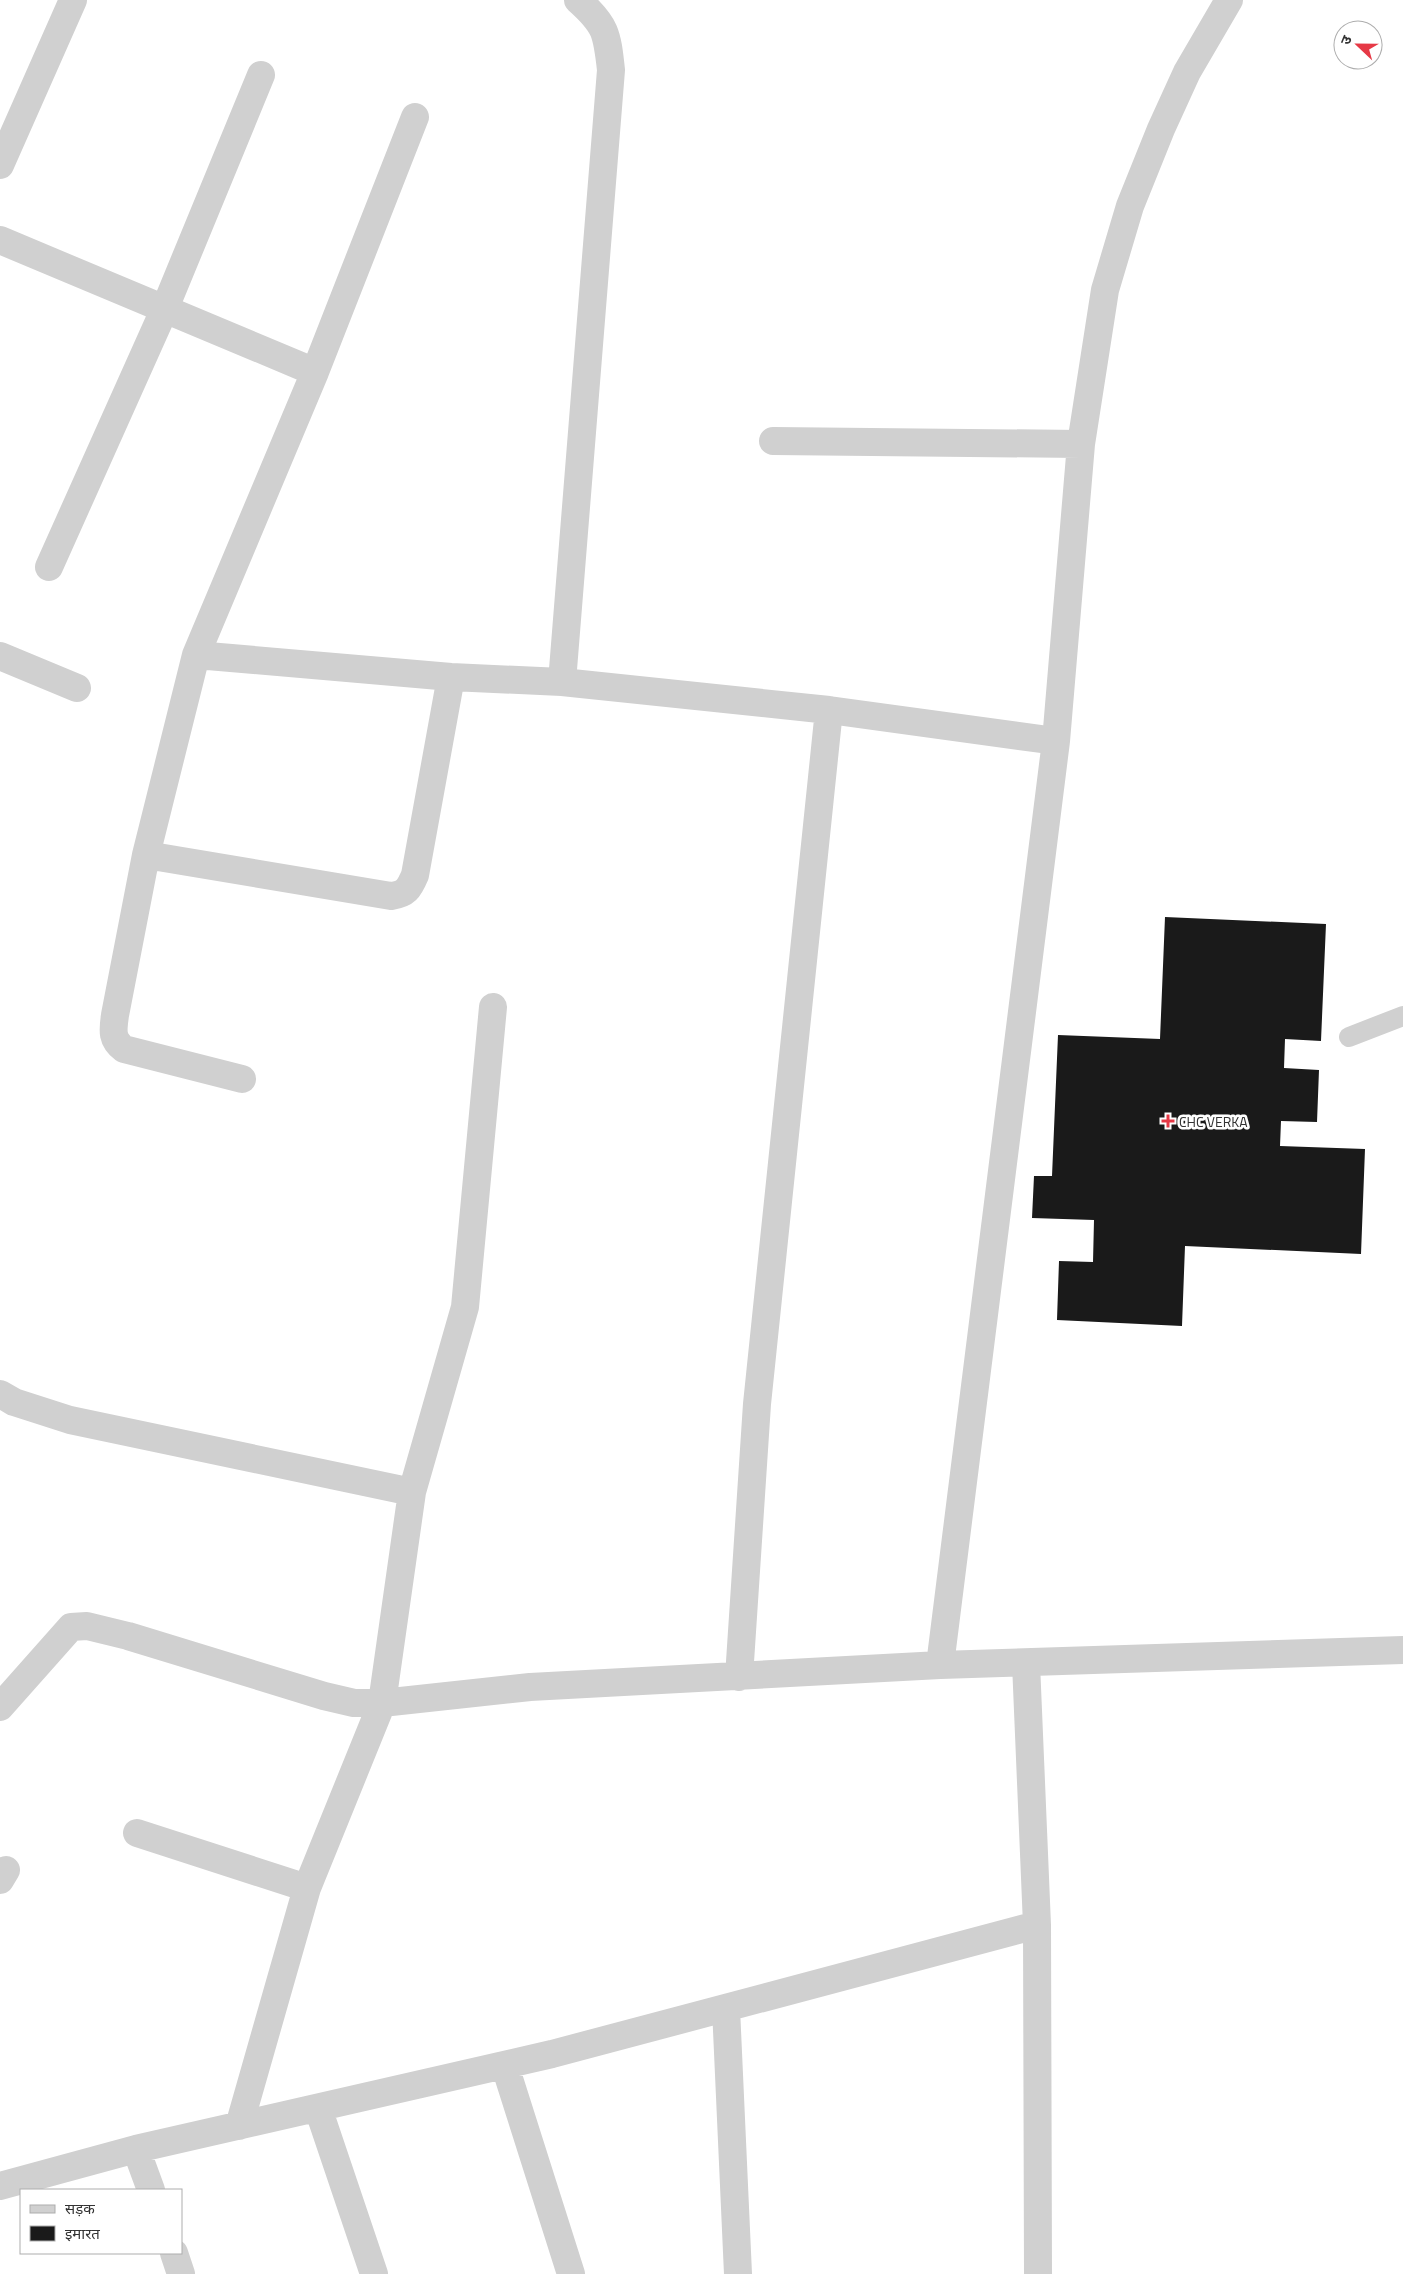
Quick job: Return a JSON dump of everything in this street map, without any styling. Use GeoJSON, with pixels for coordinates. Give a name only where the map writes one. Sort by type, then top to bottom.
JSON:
{"type":"FeatureCollection","features":[{"type":"Feature","properties":{"kind":"street"},"geometry":{"type":"LineString","coordinates":[[0,165],[73,0]]}},
{"type":"Feature","properties":{"kind":"street"},"geometry":{"type":"LineString","coordinates":[[562,682],[611,70],[608,36],[597,17],[578,0]]}},
{"type":"Feature","properties":{"kind":"street"},"geometry":{"type":"LineString","coordinates":[[940,1665],[1056,741],[1081,444],[1105,290],[1130,206],[1161,129],[1187,72],[1229,0]]}},
{"type":"Feature","properties":{"kind":"street"},"geometry":{"type":"LineString","coordinates":[[49,567],[165,308],[261,75]]}},
{"type":"Feature","properties":{"kind":"street"},"geometry":{"type":"LineString","coordinates":[[242,1079],[124,1049],[118,1044],[112,1034],[146,855],[196,655],[315,372],[415,117]]}},
{"type":"Feature","properties":{"kind":"street"},"geometry":{"type":"LineString","coordinates":[[0,240],[315,372]]}},
{"type":"Feature","properties":{"kind":"street"},"geometry":{"type":"LineString","coordinates":[[773,441],[1081,444]]}},
{"type":"Feature","properties":{"kind":"street"},"geometry":{"type":"LineString","coordinates":[[196,655],[451,677],[562,682],[829,710],[1056,741]]}},
{"type":"Feature","properties":{"kind":"street"},"geometry":{"type":"LineString","coordinates":[[0,656],[77,688]]}},
{"type":"Feature","properties":{"kind":"street"},"geometry":{"type":"LineString","coordinates":[[146,855],[391,896],[402,895],[408,890],[415,875],[451,677]]}},
{"type":"Feature","properties":{"kind":"street"},"geometry":{"type":"LineString","coordinates":[[739,1677],[757,1404],[829,710]]}},
{"type":"Feature","properties":{"kind":"street"},"geometry":{"type":"LineString","coordinates":[[239,2126],[307,1888],[382,1703],[412,1492],[465,1307],[493,1007]]}},
{"type":"Feature","properties":{"kind":"street"},"geometry":{"type":"LineString","coordinates":[[0,1394],[21,1405],[70,1420],[412,1492]]}},
{"type":"Feature","properties":{"kind":"street"},"geometry":{"type":"LineString","coordinates":[[0,1707],[71,1626],[87,1626],[128,1636],[324,1696],[354,1703],[382,1703],[530,1687],[940,1665],[1403,1650]]}},
{"type":"Feature","properties":{"kind":"street"},"geometry":{"type":"LineString","coordinates":[[1026,1663],[1037,1925],[1038,2274]]}},
{"type":"Feature","properties":{"kind":"street"},"geometry":{"type":"LineString","coordinates":[[137,1833],[307,1888]]}},
{"type":"Feature","properties":{"kind":"street"},"geometry":{"type":"LineString","coordinates":[[0,2186],[136,2149],[505,2066],[1037,1925]]}},
{"type":"Feature","properties":{"kind":"street"},"geometry":{"type":"LineString","coordinates":[[726,2008],[738,2274]]}},
{"type":"Feature","properties":{"kind":"street"},"geometry":{"type":"LineString","coordinates":[[505,2066],[571,2274]]}},
{"type":"Feature","properties":{"kind":"street"},"geometry":{"type":"LineString","coordinates":[[318,2108],[374,2274]]}},
{"type":"Feature","properties":{"kind":"street"},"geometry":{"type":"LineString","coordinates":[[136,2149],[151,2189]]}},
{"type":"Feature","properties":{"kind":"street"},"geometry":{"type":"LineString","coordinates":[[174,2254],[182,2274]]}},
{"type":"Feature","properties":{"kind":"lane"},"geometry":{"type":"LineString","coordinates":[[1349,1037],[1403,1016]]}},
{"type":"Feature","properties":{"kind":"building","name":"CHC VERKA"},"geometry":{"type":"Polygon","coordinates":[[[1165,917],[1326,924],[1321,1041],[1285,1039],[1284,1068],[1319,1070],[1317,1122],[1281,1121],[1280,1146],[1365,1149],[1361,1254],[1185,1246],[1182,1326],[1057,1320],[1059,1261],[1093,1262],[1094,1220],[1032,1218],[1034,1176],[1052,1176],[1058,1035],[1160,1039],[1165,917]]]}},
{"type":"Feature","properties":{"kind":"place","name":"CHC VERKA"},"geometry":{"type":"Point","coordinates":[1168,1121]}}]}
